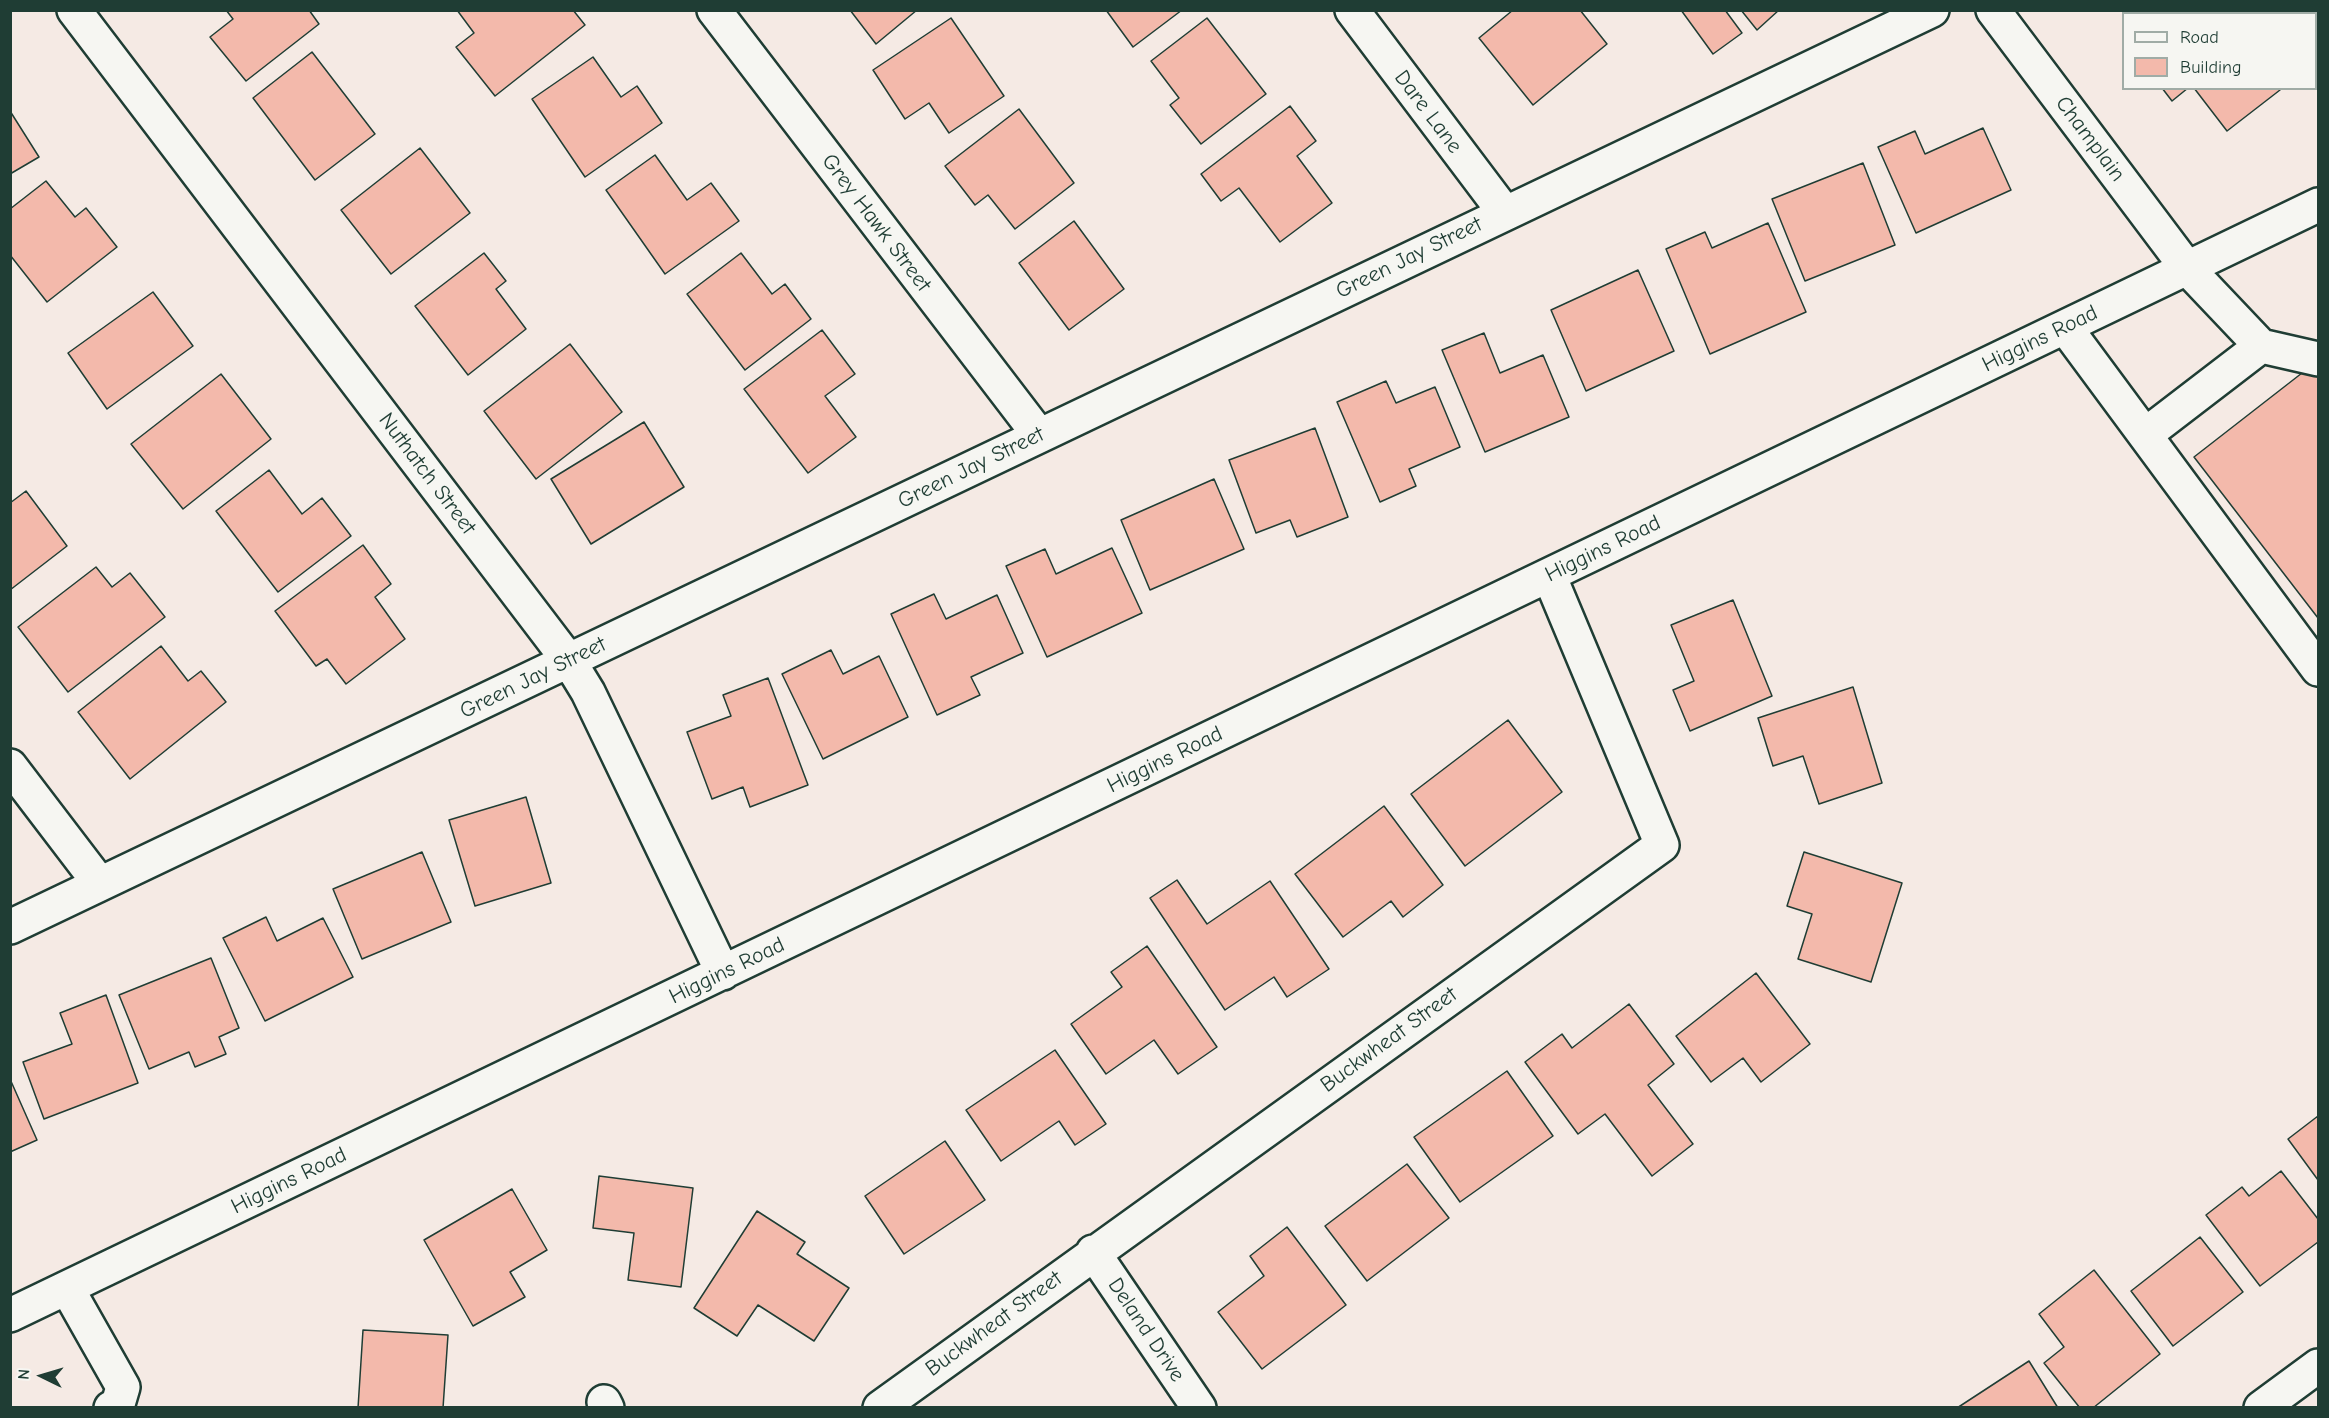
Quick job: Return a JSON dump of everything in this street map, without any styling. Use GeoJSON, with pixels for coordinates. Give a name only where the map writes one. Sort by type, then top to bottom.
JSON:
{"type":"FeatureCollection","features":[{"type":"Feature","properties":{"kind":"street","name":"Nuthatch Street"},"geometry":{"type":"LineString","coordinates":[[74,10],[569,661],[588,692],[723,973]]}},
{"type":"Feature","properties":{"kind":"street","name":"Grey Hawk Street"},"geometry":{"type":"LineString","coordinates":[[714,10],[1039,435]]}},
{"type":"Feature","properties":{"kind":"street","name":"Dare Lane"},"geometry":{"type":"LineString","coordinates":[[1352,10],[1505,213]]}},
{"type":"Feature","properties":{"kind":"street","name":"Green Jay Street"},"geometry":{"type":"LineString","coordinates":[[10,927],[1932,10]]}},
{"type":"Feature","properties":{"kind":"street","name":"Champlain"},"geometry":{"type":"LineString","coordinates":[[1993,10],[2187,268],[2261,346]]}},
{"type":"Feature","properties":{"kind":"street","name":"Higgins Road"},"geometry":{"type":"LineString","coordinates":[[10,1315],[2319,205]]}},
{"type":"Feature","properties":{"kind":"street"},"geometry":{"type":"LineString","coordinates":[[2065,327],[2319,669]]}},
{"type":"Feature","properties":{"kind":"street"},"geometry":{"type":"LineString","coordinates":[[2145,435],[2261,346],[2319,359]]}},
{"type":"Feature","properties":{"kind":"street","name":"Buckwheat Street"},"geometry":{"type":"LineString","coordinates":[[879,1407],[1662,845],[1549,575]]}},
{"type":"Feature","properties":{"kind":"street"},"geometry":{"type":"LineString","coordinates":[[10,766],[100,884]]}},
{"type":"Feature","properties":{"kind":"street","name":"Deland Drive"},"geometry":{"type":"LineString","coordinates":[[1093,1252],[1199,1407]]}},
{"type":"Feature","properties":{"kind":"street"},"geometry":{"type":"LineString","coordinates":[[67,1288],[123,1387],[118,1404],[111,1407]]}},
{"type":"Feature","properties":{"kind":"street"},"geometry":{"type":"LineString","coordinates":[[2261,1407],[2319,1366]]}},
{"type":"Feature","properties":{"kind":"building"},"geometry":{"type":"Polygon","coordinates":[[[226,10],[309,10],[319,24],[246,81],[210,37],[233,19],[226,10]]]}},
{"type":"Feature","properties":{"kind":"building"},"geometry":{"type":"Polygon","coordinates":[[[457,10],[573,10],[585,25],[495,96],[456,47],[474,33],[457,10]]]}},
{"type":"Feature","properties":{"kind":"building"},"geometry":{"type":"Polygon","coordinates":[[[850,10],[917,10],[876,44],[850,10]]]}},
{"type":"Feature","properties":{"kind":"building"},"geometry":{"type":"Polygon","coordinates":[[[1106,10],[1182,10],[1133,47],[1106,10]]]}},
{"type":"Feature","properties":{"kind":"building"},"geometry":{"type":"Polygon","coordinates":[[[1513,10],[1580,10],[1607,44],[1533,105],[1479,38],[1513,10]]]}},
{"type":"Feature","properties":{"kind":"building"},"geometry":{"type":"Polygon","coordinates":[[[1681,10],[1725,10],[1742,33],[1713,54],[1681,10]]]}},
{"type":"Feature","properties":{"kind":"building"},"geometry":{"type":"Polygon","coordinates":[[[1741,10],[1779,10],[1757,30],[1741,10]]]}},
{"type":"Feature","properties":{"kind":"building"},"geometry":{"type":"Polygon","coordinates":[[[2126,10],[2159,10],[2157,12],[2128,12],[2126,10]]]}},
{"type":"Feature","properties":{"kind":"building"},"geometry":{"type":"Polygon","coordinates":[[[951,18],[1004,96],[949,133],[929,103],[905,119],[873,70],[951,18]]]}},
{"type":"Feature","properties":{"kind":"building"},"geometry":{"type":"Polygon","coordinates":[[[1207,18],[1266,94],[1201,144],[1170,105],[1179,98],[1151,61],[1207,18]]]}},
{"type":"Feature","properties":{"kind":"building"},"geometry":{"type":"Polygon","coordinates":[[[312,52],[375,134],[315,180],[253,98],[312,52]]]}},
{"type":"Feature","properties":{"kind":"building"},"geometry":{"type":"Polygon","coordinates":[[[593,57],[621,97],[637,86],[662,123],[585,177],[532,99],[593,57]]]}},
{"type":"Feature","properties":{"kind":"building"},"geometry":{"type":"Polygon","coordinates":[[[2164,90],[2186,90],[2172,101],[2164,90]]]}},
{"type":"Feature","properties":{"kind":"building"},"geometry":{"type":"Polygon","coordinates":[[[2196,90],[2280,90],[2227,131],[2196,90]]]}},
{"type":"Feature","properties":{"kind":"building"},"geometry":{"type":"Polygon","coordinates":[[[1290,106],[1316,141],[1297,156],[1332,203],[1280,242],[1239,188],[1221,201],[1201,174],[1290,106]]]}},
{"type":"Feature","properties":{"kind":"building"},"geometry":{"type":"Polygon","coordinates":[[[1019,109],[1074,183],[1015,229],[988,195],[975,205],[945,166],[1019,109]]]}},
{"type":"Feature","properties":{"kind":"building"},"geometry":{"type":"Polygon","coordinates":[[[10,111],[39,157],[10,174],[10,111]]]}},
{"type":"Feature","properties":{"kind":"building"},"geometry":{"type":"Polygon","coordinates":[[[1983,128],[2011,190],[1916,233],[1878,147],[1915,131],[1925,154],[1983,128]]]}},
{"type":"Feature","properties":{"kind":"building"},"geometry":{"type":"Polygon","coordinates":[[[420,148],[470,213],[391,274],[341,210],[420,148]]]}},
{"type":"Feature","properties":{"kind":"building"},"geometry":{"type":"Polygon","coordinates":[[[655,155],[687,200],[711,183],[739,221],[665,274],[606,190],[655,155]]]}},
{"type":"Feature","properties":{"kind":"building"},"geometry":{"type":"Polygon","coordinates":[[[1863,163],[1895,245],[1805,281],[1772,199],[1863,163]]]}},
{"type":"Feature","properties":{"kind":"building"},"geometry":{"type":"Polygon","coordinates":[[[46,181],[75,217],[86,208],[117,247],[47,302],[10,255],[10,209],[46,181]]]}},
{"type":"Feature","properties":{"kind":"building"},"geometry":{"type":"Polygon","coordinates":[[[1074,221],[1124,289],[1069,330],[1019,263],[1074,221]]]}},
{"type":"Feature","properties":{"kind":"building"},"geometry":{"type":"Polygon","coordinates":[[[1768,223],[1806,312],[1710,354],[1666,249],[1705,232],[1712,248],[1768,223]]]}},
{"type":"Feature","properties":{"kind":"building"},"geometry":{"type":"Polygon","coordinates":[[[484,253],[506,281],[496,289],[526,329],[468,375],[415,306],[484,253]]]}},
{"type":"Feature","properties":{"kind":"building"},"geometry":{"type":"Polygon","coordinates":[[[741,253],[772,294],[785,284],[811,319],[745,370],[687,294],[741,253]]]}},
{"type":"Feature","properties":{"kind":"building"},"geometry":{"type":"Polygon","coordinates":[[[1638,270],[1674,351],[1586,391],[1551,310],[1638,270]]]}},
{"type":"Feature","properties":{"kind":"building"},"geometry":{"type":"Polygon","coordinates":[[[153,292],[193,346],[107,409],[68,353],[153,292]]]}},
{"type":"Feature","properties":{"kind":"building"},"geometry":{"type":"Polygon","coordinates":[[[822,330],[855,374],[825,396],[856,437],[808,473],[744,389],[822,330]]]}},
{"type":"Feature","properties":{"kind":"building"},"geometry":{"type":"Polygon","coordinates":[[[1484,333],[1500,373],[1543,355],[1569,417],[1485,452],[1442,350],[1484,333]]]}},
{"type":"Feature","properties":{"kind":"building"},"geometry":{"type":"Polygon","coordinates":[[[570,344],[622,412],[536,479],[484,411],[570,344]]]}},
{"type":"Feature","properties":{"kind":"building"},"geometry":{"type":"Polygon","coordinates":[[[2311,366],[2318,376],[2318,618],[2194,457],[2311,366]]]}},
{"type":"Feature","properties":{"kind":"building"},"geometry":{"type":"Polygon","coordinates":[[[221,374],[271,439],[183,509],[131,444],[221,374]]]}},
{"type":"Feature","properties":{"kind":"building"},"geometry":{"type":"Polygon","coordinates":[[[1386,381],[1396,403],[1435,387],[1460,447],[1409,469],[1416,486],[1380,502],[1337,402],[1386,381]]]}},
{"type":"Feature","properties":{"kind":"building"},"geometry":{"type":"Polygon","coordinates":[[[644,422],[684,487],[591,544],[551,479],[644,422]]]}},
{"type":"Feature","properties":{"kind":"building"},"geometry":{"type":"Polygon","coordinates":[[[1315,428],[1348,517],[1297,537],[1290,520],[1256,533],[1229,460],[1315,428]]]}},
{"type":"Feature","properties":{"kind":"building"},"geometry":{"type":"Polygon","coordinates":[[[269,470],[302,514],[322,498],[351,536],[278,592],[216,511],[269,470]]]}},
{"type":"Feature","properties":{"kind":"building"},"geometry":{"type":"Polygon","coordinates":[[[1214,479],[1244,549],[1150,590],[1121,520],[1214,479]]]}},
{"type":"Feature","properties":{"kind":"building"},"geometry":{"type":"Polygon","coordinates":[[[26,491],[67,546],[10,590],[10,503],[26,491]]]}},
{"type":"Feature","properties":{"kind":"building"},"geometry":{"type":"Polygon","coordinates":[[[363,545],[391,584],[375,597],[405,639],[346,684],[327,659],[316,666],[275,611],[363,545]]]}},
{"type":"Feature","properties":{"kind":"building"},"geometry":{"type":"Polygon","coordinates":[[[1112,548],[1142,613],[1047,657],[1006,566],[1045,549],[1056,574],[1112,548]]]}},
{"type":"Feature","properties":{"kind":"building"},"geometry":{"type":"Polygon","coordinates":[[[96,567],[112,587],[130,573],[165,617],[68,692],[18,627],[96,567]]]}},
{"type":"Feature","properties":{"kind":"building"},"geometry":{"type":"Polygon","coordinates":[[[934,594],[946,619],[997,595],[1023,653],[971,677],[980,695],[937,715],[891,614],[934,594]]]}},
{"type":"Feature","properties":{"kind":"building"},"geometry":{"type":"Polygon","coordinates":[[[1733,600],[1772,696],[1690,731],[1673,690],[1694,681],[1671,625],[1733,600]]]}},
{"type":"Feature","properties":{"kind":"building"},"geometry":{"type":"Polygon","coordinates":[[[161,646],[188,681],[201,671],[226,702],[130,779],[78,712],[161,646]]]}},
{"type":"Feature","properties":{"kind":"building"},"geometry":{"type":"Polygon","coordinates":[[[831,650],[843,674],[879,656],[908,717],[823,759],[782,674],[831,650]]]}},
{"type":"Feature","properties":{"kind":"building"},"geometry":{"type":"Polygon","coordinates":[[[768,678],[808,785],[750,807],[743,787],[712,799],[687,732],[731,716],[723,695],[768,678]]]}},
{"type":"Feature","properties":{"kind":"building"},"geometry":{"type":"Polygon","coordinates":[[[1853,687],[1882,783],[1819,804],[1803,756],[1773,766],[1758,718],[1853,687]]]}},
{"type":"Feature","properties":{"kind":"building"},"geometry":{"type":"Polygon","coordinates":[[[1508,720],[1562,792],[1465,866],[1411,794],[1508,720]]]}},
{"type":"Feature","properties":{"kind":"building"},"geometry":{"type":"Polygon","coordinates":[[[526,797],[551,883],[475,906],[449,820],[526,797]]]}},
{"type":"Feature","properties":{"kind":"building"},"geometry":{"type":"Polygon","coordinates":[[[1384,806],[1443,885],[1403,917],[1391,901],[1343,937],[1295,874],[1384,806]]]}},
{"type":"Feature","properties":{"kind":"building"},"geometry":{"type":"Polygon","coordinates":[[[422,852],[451,922],[362,959],[333,889],[422,852]]]}},
{"type":"Feature","properties":{"kind":"building"},"geometry":{"type":"Polygon","coordinates":[[[1804,852],[1902,883],[1871,982],[1798,959],[1812,914],[1787,906],[1804,852]]]}},
{"type":"Feature","properties":{"kind":"building"},"geometry":{"type":"Polygon","coordinates":[[[1177,880],[1207,924],[1270,881],[1329,969],[1287,997],[1274,977],[1225,1010],[1150,898],[1177,880]]]}},
{"type":"Feature","properties":{"kind":"building"},"geometry":{"type":"Polygon","coordinates":[[[266,917],[277,941],[323,918],[353,977],[265,1021],[223,938],[266,917]]]}},
{"type":"Feature","properties":{"kind":"building"},"geometry":{"type":"Polygon","coordinates":[[[1147,946],[1217,1047],[1178,1074],[1154,1040],[1106,1074],[1071,1024],[1122,987],[1111,972],[1147,946]]]}},
{"type":"Feature","properties":{"kind":"building"},"geometry":{"type":"Polygon","coordinates":[[[211,958],[239,1028],[219,1037],[226,1054],[195,1067],[189,1052],[149,1069],[119,995],[211,958]]]}},
{"type":"Feature","properties":{"kind":"building"},"geometry":{"type":"Polygon","coordinates":[[[1756,973],[1810,1044],[1761,1082],[1743,1058],[1711,1082],[1676,1036],[1756,973]]]}},
{"type":"Feature","properties":{"kind":"building"},"geometry":{"type":"Polygon","coordinates":[[[106,995],[138,1083],[44,1119],[23,1062],[72,1044],[60,1013],[106,995]]]}},
{"type":"Feature","properties":{"kind":"building"},"geometry":{"type":"Polygon","coordinates":[[[1629,1004],[1674,1064],[1648,1085],[1693,1144],[1652,1176],[1605,1114],[1578,1134],[1525,1062],[1562,1034],[1572,1048],[1629,1004]]]}},
{"type":"Feature","properties":{"kind":"building"},"geometry":{"type":"Polygon","coordinates":[[[1055,1050],[1106,1124],[1075,1145],[1059,1121],[1001,1161],[966,1110],[1055,1050]]]}},
{"type":"Feature","properties":{"kind":"building"},"geometry":{"type":"Polygon","coordinates":[[[1507,1071],[1553,1136],[1460,1202],[1414,1137],[1507,1071]]]}},
{"type":"Feature","properties":{"kind":"building"},"geometry":{"type":"Polygon","coordinates":[[[10,1079],[37,1140],[10,1152],[10,1079]]]}},
{"type":"Feature","properties":{"kind":"building"},"geometry":{"type":"Polygon","coordinates":[[[2318,1116],[2318,1180],[2288,1139],[2318,1116]]]}},
{"type":"Feature","properties":{"kind":"building"},"geometry":{"type":"Polygon","coordinates":[[[945,1141],[985,1200],[904,1254],[865,1196],[945,1141]]]}},
{"type":"Feature","properties":{"kind":"building"},"geometry":{"type":"Polygon","coordinates":[[[1407,1164],[1449,1218],[1367,1281],[1325,1226],[1407,1164]]]}},
{"type":"Feature","properties":{"kind":"building"},"geometry":{"type":"Polygon","coordinates":[[[2281,1171],[2318,1219],[2318,1242],[2260,1286],[2206,1215],[2242,1187],[2249,1196],[2281,1171]]]}},
{"type":"Feature","properties":{"kind":"building"},"geometry":{"type":"Polygon","coordinates":[[[599,1176],[693,1188],[681,1287],[628,1280],[634,1233],[593,1228],[599,1176]]]}},
{"type":"Feature","properties":{"kind":"building"},"geometry":{"type":"Polygon","coordinates":[[[512,1189],[547,1250],[510,1272],[525,1297],[473,1326],[424,1240],[512,1189]]]}},
{"type":"Feature","properties":{"kind":"building"},"geometry":{"type":"Polygon","coordinates":[[[757,1211],[805,1242],[797,1254],[849,1288],[814,1341],[758,1305],[737,1336],[694,1308],[757,1211]]]}},
{"type":"Feature","properties":{"kind":"building"},"geometry":{"type":"Polygon","coordinates":[[[1287,1227],[1346,1305],[1262,1369],[1218,1312],[1264,1276],[1250,1256],[1287,1227]]]}},
{"type":"Feature","properties":{"kind":"building"},"geometry":{"type":"Polygon","coordinates":[[[2200,1237],[2243,1292],[2173,1346],[2131,1291],[2200,1237]]]}},
{"type":"Feature","properties":{"kind":"building"},"geometry":{"type":"Polygon","coordinates":[[[2094,1270],[2160,1354],[2093,1408],[2080,1408],[2044,1363],[2064,1347],[2039,1314],[2094,1270]]]}},
{"type":"Feature","properties":{"kind":"building"},"geometry":{"type":"Polygon","coordinates":[[[363,1330],[448,1335],[443,1408],[358,1408],[363,1330]]]}},
{"type":"Feature","properties":{"kind":"building"},"geometry":{"type":"Polygon","coordinates":[[[2029,1361],[2058,1408],[1957,1408],[2029,1361]]]}}]}
